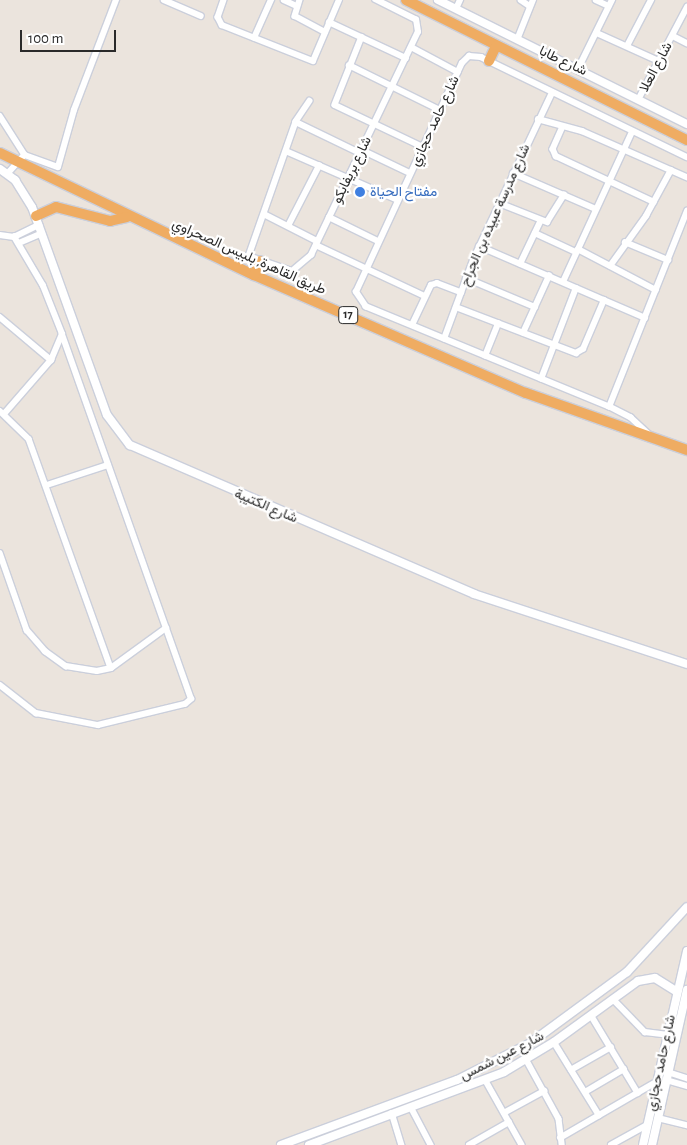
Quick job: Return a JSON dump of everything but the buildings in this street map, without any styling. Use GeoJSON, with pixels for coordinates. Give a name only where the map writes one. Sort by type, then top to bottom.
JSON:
{"type":"FeatureCollection","features":[{"type":"Feature","properties":{"kind":"highway"},"geometry":{"type":"LineString","coordinates":[[406,0],[687,140]]}},
{"type":"Feature","properties":{"kind":"highway"},"geometry":{"type":"LineString","coordinates":[[489,62],[496,46]]}},
{"type":"Feature","properties":{"kind":"highway","name":"طريق القاهرة, بلبيس الصحراوي"},"geometry":{"type":"LineString","coordinates":[[0,153],[16,163],[127,217],[254,275],[526,393],[651,439],[687,450]]}},
{"type":"Feature","properties":{"kind":"highway"},"geometry":{"type":"LineString","coordinates":[[37,220],[56,207],[114,221],[127,217]]}},
{"type":"Feature","properties":{"kind":"highway"},"geometry":{"type":"LineString","coordinates":[[254,275],[260,261]]}},
{"type":"Feature","properties":{"kind":"street"},"geometry":{"type":"LineString","coordinates":[[0,116],[26,155],[58,167],[76,103],[116,0]]}},
{"type":"Feature","properties":{"kind":"street"},"geometry":{"type":"LineString","coordinates":[[164,0],[175,2],[201,16]]}},
{"type":"Feature","properties":{"kind":"street"},"geometry":{"type":"LineString","coordinates":[[224,0],[220,22],[254,38],[313,60],[339,0]]}},
{"type":"Feature","properties":{"kind":"street"},"geometry":{"type":"LineString","coordinates":[[254,38],[271,0]]}},
{"type":"Feature","properties":{"kind":"street"},"geometry":{"type":"LineString","coordinates":[[284,0],[297,6]]}},
{"type":"Feature","properties":{"kind":"street"},"geometry":{"type":"LineString","coordinates":[[300,0],[297,6],[296,17],[325,32]]}},
{"type":"Feature","properties":{"kind":"street","name":"شارع بريفابكو"},"geometry":{"type":"LineString","coordinates":[[264,214],[249,256],[292,271],[306,262],[317,243],[418,32],[416,20],[376,0]]}},
{"type":"Feature","properties":{"kind":"street","name":"شارع طابا"},"geometry":{"type":"LineString","coordinates":[[438,0],[517,40],[579,67],[638,100],[687,124]]}},
{"type":"Feature","properties":{"kind":"street"},"geometry":{"type":"LineString","coordinates":[[456,9],[460,0]]}},
{"type":"Feature","properties":{"kind":"street"},"geometry":{"type":"LineString","coordinates":[[517,40],[532,3],[520,0]]}},
{"type":"Feature","properties":{"kind":"street"},"geometry":{"type":"LineString","coordinates":[[579,67],[610,3],[596,0]]}},
{"type":"Feature","properties":{"kind":"street"},"geometry":{"type":"LineString","coordinates":[[627,46],[651,0]]}},
{"type":"Feature","properties":{"kind":"street","name":"شارع العلا"},"geometry":{"type":"LineString","coordinates":[[638,100],[687,7]]}},
{"type":"Feature","properties":{"kind":"street"},"geometry":{"type":"LineString","coordinates":[[329,22],[406,58]]}},
{"type":"Feature","properties":{"kind":"street"},"geometry":{"type":"LineString","coordinates":[[597,33],[659,61]]}},
{"type":"Feature","properties":{"kind":"street"},"geometry":{"type":"LineString","coordinates":[[673,36],[687,43]]}},
{"type":"Feature","properties":{"kind":"street"},"geometry":{"type":"LineString","coordinates":[[362,37],[335,105],[423,147]]}},
{"type":"Feature","properties":{"kind":"street"},"geometry":{"type":"LineString","coordinates":[[411,47],[458,72]]}},
{"type":"Feature","properties":{"kind":"street","name":"شارع حامد حجازي"},"geometry":{"type":"LineString","coordinates":[[651,439],[638,422],[609,407],[360,303],[356,292],[365,268],[458,72],[469,56],[489,62],[687,157]]}},
{"type":"Feature","properties":{"kind":"street"},"geometry":{"type":"LineString","coordinates":[[349,66],[440,110]]}},
{"type":"Feature","properties":{"kind":"street","name":"شارع مدرسة عبيده بن الجراح"},"geometry":{"type":"LineString","coordinates":[[444,339],[460,292],[479,246],[552,93]]}},
{"type":"Feature","properties":{"kind":"street"},"geometry":{"type":"LineString","coordinates":[[310,101],[296,122],[264,214],[365,268],[425,296]]}},
{"type":"Feature","properties":{"kind":"street"},"geometry":{"type":"LineString","coordinates":[[538,119],[562,129],[582,132],[687,177]]}},
{"type":"Feature","properties":{"kind":"street"},"geometry":{"type":"LineString","coordinates":[[296,122],[410,173]]}},
{"type":"Feature","properties":{"kind":"street"},"geometry":{"type":"LineString","coordinates":[[562,129],[553,149],[556,156],[654,202]]}},
{"type":"Feature","properties":{"kind":"street"},"geometry":{"type":"LineString","coordinates":[[563,282],[632,132]]}},
{"type":"Feature","properties":{"kind":"street"},"geometry":{"type":"LineString","coordinates":[[286,151],[398,200]]}},
{"type":"Feature","properties":{"kind":"street"},"geometry":{"type":"LineString","coordinates":[[8,174],[16,163],[26,155]]}},
{"type":"Feature","properties":{"kind":"street"},"geometry":{"type":"LineString","coordinates":[[288,226],[319,166]]}},
{"type":"Feature","properties":{"kind":"street","name":"شارع الكتيبة"},"geometry":{"type":"LineString","coordinates":[[0,169],[21,186],[42,233],[107,415],[130,445],[474,594],[687,664]]}},
{"type":"Feature","properties":{"kind":"street"},"geometry":{"type":"LineString","coordinates":[[610,266],[654,202],[671,170]]}},
{"type":"Feature","properties":{"kind":"street"},"geometry":{"type":"LineString","coordinates":[[513,173],[596,209]]}},
{"type":"Feature","properties":{"kind":"street"},"geometry":{"type":"LineString","coordinates":[[500,203],[540,222],[552,219],[564,195]]}},
{"type":"Feature","properties":{"kind":"street"},"geometry":{"type":"LineString","coordinates":[[609,407],[687,211]]}},
{"type":"Feature","properties":{"kind":"street"},"geometry":{"type":"LineString","coordinates":[[329,217],[378,242]]}},
{"type":"Feature","properties":{"kind":"street"},"geometry":{"type":"LineString","coordinates":[[0,235],[14,237],[37,220]]}},
{"type":"Feature","properties":{"kind":"street"},"geometry":{"type":"LineString","coordinates":[[520,264],[540,222]]}},
{"type":"Feature","properties":{"kind":"street"},"geometry":{"type":"LineString","coordinates":[[19,244],[42,233]]}},
{"type":"Feature","properties":{"kind":"street"},"geometry":{"type":"LineString","coordinates":[[535,233],[610,266],[656,290]]}},
{"type":"Feature","properties":{"kind":"street"},"geometry":{"type":"LineString","coordinates":[[0,685],[36,713],[79,723],[111,724],[185,704],[191,695],[62,334],[14,237]]}},
{"type":"Feature","properties":{"kind":"street"},"geometry":{"type":"LineString","coordinates":[[625,242],[668,260]]}},
{"type":"Feature","properties":{"kind":"street"},"geometry":{"type":"LineString","coordinates":[[479,246],[645,318]]}},
{"type":"Feature","properties":{"kind":"street"},"geometry":{"type":"LineString","coordinates":[[523,333],[549,276]]}},
{"type":"Feature","properties":{"kind":"street"},"geometry":{"type":"LineString","coordinates":[[466,278],[535,307]]}},
{"type":"Feature","properties":{"kind":"street"},"geometry":{"type":"LineString","coordinates":[[412,325],[425,296],[437,283],[460,292]]}},
{"type":"Feature","properties":{"kind":"street"},"geometry":{"type":"LineString","coordinates":[[541,379],[576,288]]}},
{"type":"Feature","properties":{"kind":"street"},"geometry":{"type":"LineString","coordinates":[[456,307],[555,345],[581,351],[604,300]]}},
{"type":"Feature","properties":{"kind":"street"},"geometry":{"type":"LineString","coordinates":[[0,317],[51,360]]}},
{"type":"Feature","properties":{"kind":"street"},"geometry":{"type":"LineString","coordinates":[[485,356],[498,323]]}},
{"type":"Feature","properties":{"kind":"street"},"geometry":{"type":"LineString","coordinates":[[62,334],[51,360],[2,413],[29,439],[47,485],[110,668]]}},
{"type":"Feature","properties":{"kind":"street"},"geometry":{"type":"LineString","coordinates":[[47,485],[108,465]]}},
{"type":"Feature","properties":{"kind":"street"},"geometry":{"type":"LineString","coordinates":[[0,553],[24,623],[36,643],[76,669],[110,668],[166,628]]}},
{"type":"Feature","properties":{"kind":"street","name":"شارع عين شمس"},"geometry":{"type":"LineString","coordinates":[[281,1145],[457,1080],[529,1044],[627,972],[687,907]]}},
{"type":"Feature","properties":{"kind":"street","name":"شارع حامد حجازي"},"geometry":{"type":"LineString","coordinates":[[642,1145],[687,951]]}},
{"type":"Feature","properties":{"kind":"street","name":"شارع عين شمس"},"geometry":{"type":"LineString","coordinates":[[308,1145],[392,1113],[486,1081],[554,1042],[613,999],[646,978],[663,980],[676,992]]}},
{"type":"Feature","properties":{"kind":"street","name":"شارع حامد حجازي"},"geometry":{"type":"LineString","coordinates":[[652,1145],[687,991]]}},
{"type":"Feature","properties":{"kind":"street"},"geometry":{"type":"LineString","coordinates":[[613,999],[645,1032],[668,1035]]}},
{"type":"Feature","properties":{"kind":"street"},"geometry":{"type":"LineString","coordinates":[[591,1015],[638,1092]]}},
{"type":"Feature","properties":{"kind":"street"},"geometry":{"type":"LineString","coordinates":[[554,1042],[599,1115]]}},
{"type":"Feature","properties":{"kind":"street"},"geometry":{"type":"LineString","coordinates":[[571,1070],[610,1047]]}},
{"type":"Feature","properties":{"kind":"street"},"geometry":{"type":"LineString","coordinates":[[526,1059],[559,1119],[562,1145]]}},
{"type":"Feature","properties":{"kind":"street"},"geometry":{"type":"LineString","coordinates":[[585,1092],[624,1069]]}},
{"type":"Feature","properties":{"kind":"street"},"geometry":{"type":"LineString","coordinates":[[667,1076],[687,1078]]}},
{"type":"Feature","properties":{"kind":"street"},"geometry":{"type":"LineString","coordinates":[[667,1076],[687,1086]]}},
{"type":"Feature","properties":{"kind":"street"},"geometry":{"type":"LineString","coordinates":[[486,1081],[522,1145]]}},
{"type":"Feature","properties":{"kind":"street"},"geometry":{"type":"LineString","coordinates":[[560,1138],[658,1081]]}},
{"type":"Feature","properties":{"kind":"street"},"geometry":{"type":"LineString","coordinates":[[504,1113],[544,1091]]}},
{"type":"Feature","properties":{"kind":"street"},"geometry":{"type":"LineString","coordinates":[[411,1107],[431,1145]]}},
{"type":"Feature","properties":{"kind":"street"},"geometry":{"type":"LineString","coordinates":[[392,1113],[402,1145]]}},
{"type":"Feature","properties":{"kind":"street"},"geometry":{"type":"LineString","coordinates":[[658,1118],[687,1125]]}},
{"type":"Feature","properties":{"kind":"street"},"geometry":{"type":"LineString","coordinates":[[469,1145],[509,1122]]}},
{"type":"Feature","properties":{"kind":"street"},"geometry":{"type":"LineString","coordinates":[[611,1145],[647,1125]]}},
{"type":"Feature","properties":{"kind":"place","name":"مفتاح الحياة"},"geometry":{"type":"Point","coordinates":[360,192]}}]}
